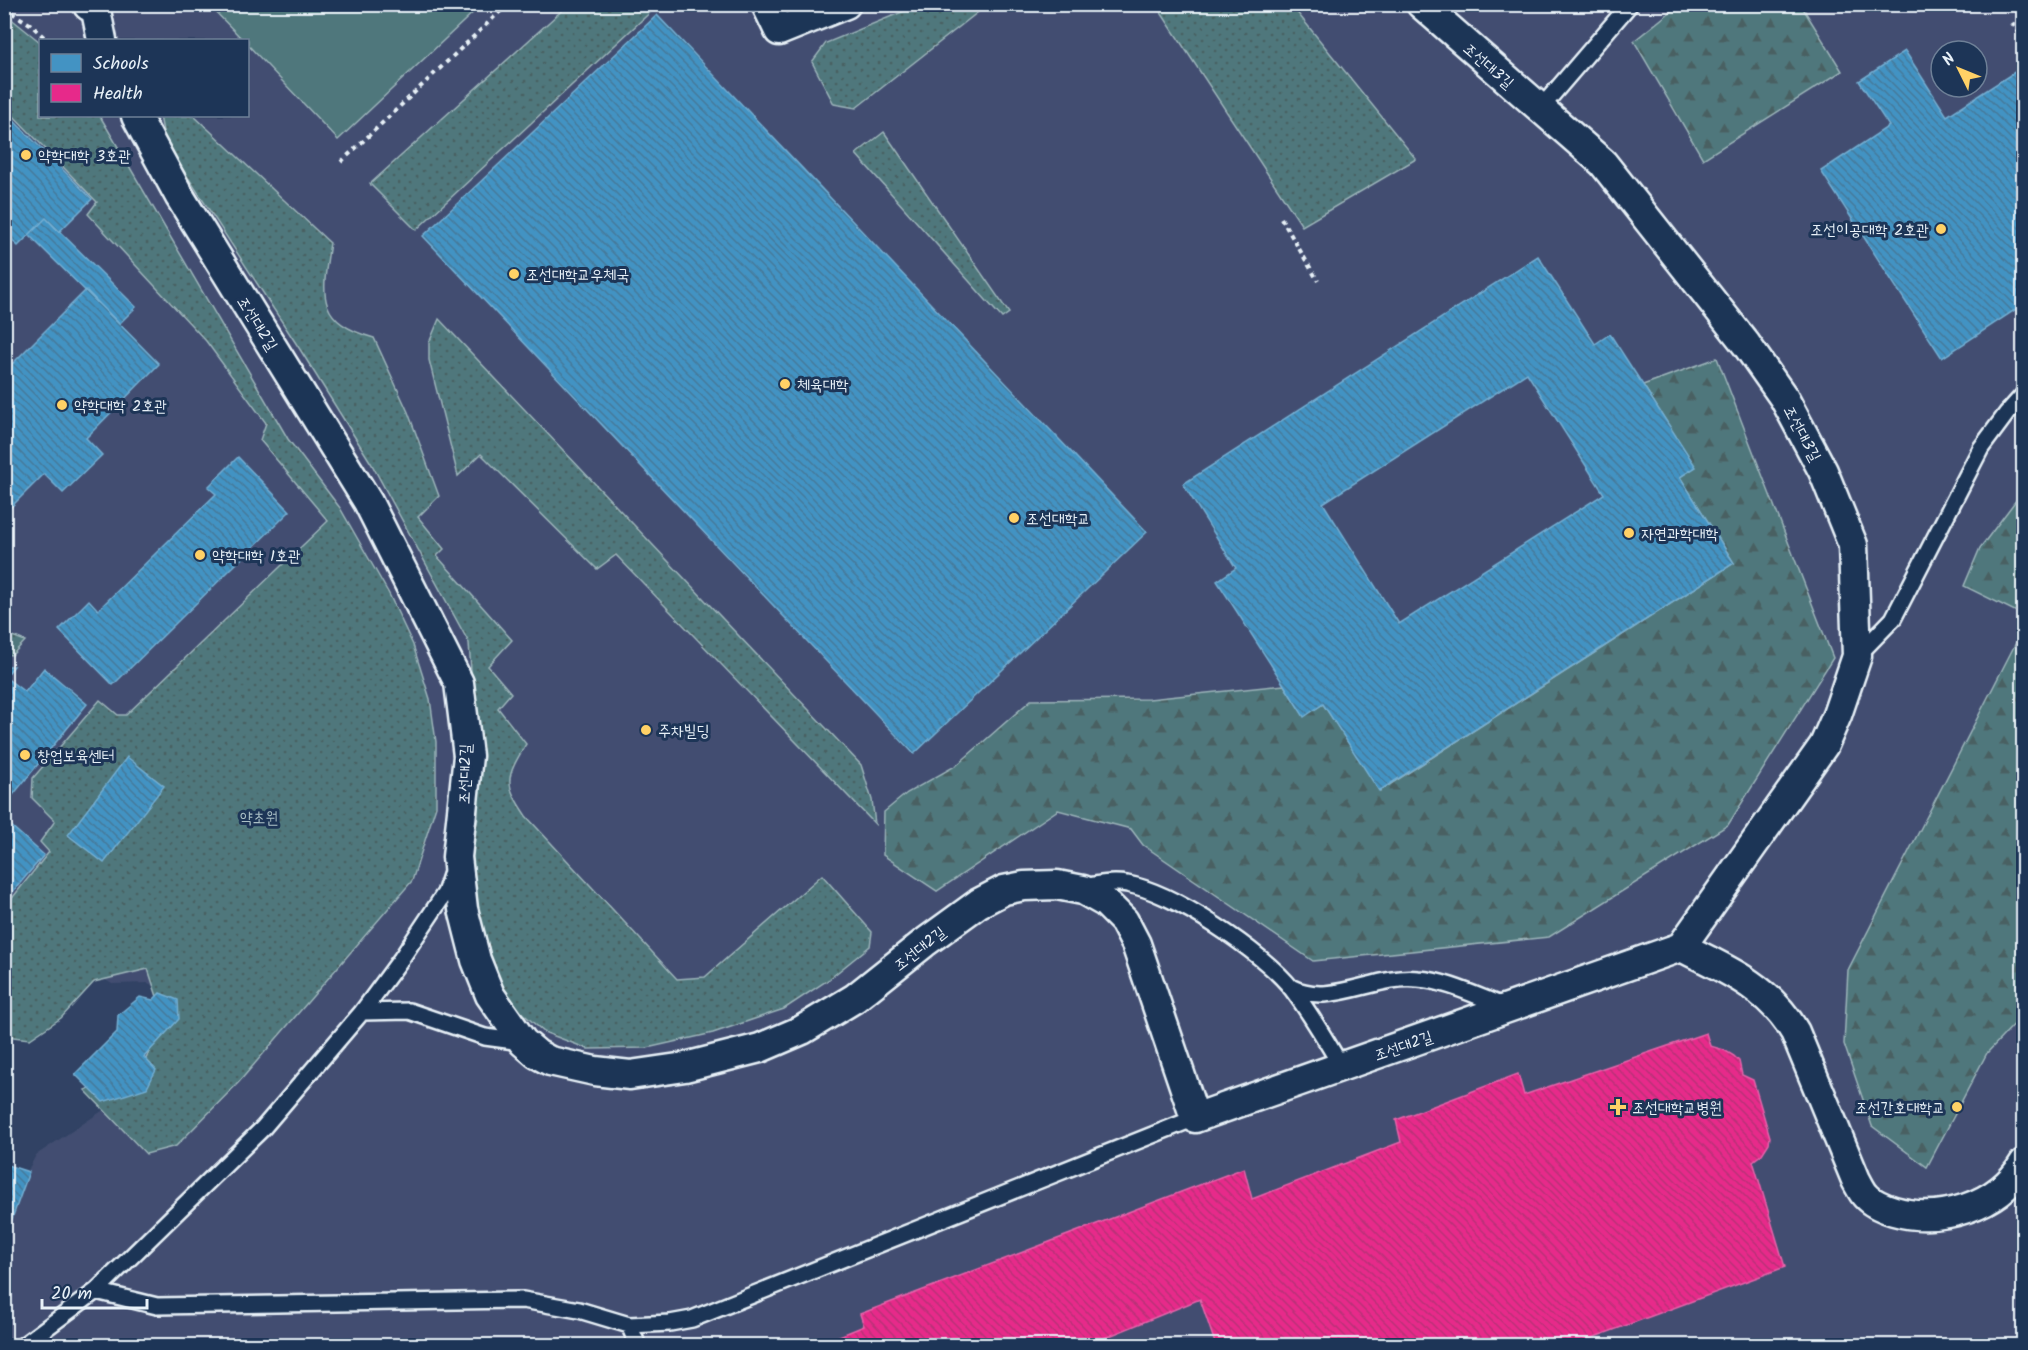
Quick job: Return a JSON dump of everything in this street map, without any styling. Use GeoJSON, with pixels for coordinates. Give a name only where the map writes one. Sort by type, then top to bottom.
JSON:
{"type":"FeatureCollection","features":[{"type":"Feature","properties":{"kind":"street"},"geometry":{"type":"LineString","coordinates":[[766,4],[779,31],[846,4]]}},
{"type":"Feature","properties":{"kind":"street","name":"조선대3길"},"geometry":{"type":"LineString","coordinates":[[1421,4],[1603,164],[1746,344],[1784,398],[1823,471],[1853,545],[1857,656],[1838,715],[1824,745],[1681,947]]}},
{"type":"Feature","properties":{"kind":"street"},"geometry":{"type":"LineString","coordinates":[[93,5],[102,39]]}},
{"type":"Feature","properties":{"kind":"street","name":"조선대2길"},"geometry":{"type":"LineString","coordinates":[[137,117],[180,197],[368,502],[459,683],[468,756],[457,857],[463,909],[476,960],[490,995],[523,1042],[550,1061],[595,1071],[630,1075],[685,1067],[760,1048],[802,1030],[855,998],[979,903],[1000,891],[1041,884],[1083,890],[1106,903],[1124,921],[1136,944],[1195,1118],[1681,947]]}},
{"type":"Feature","properties":{"kind":"street"},"geometry":{"type":"LineString","coordinates":[[1681,947],[1734,973],[1776,1005],[1787,1018],[1795,1032],[1856,1180],[1866,1197],[1883,1208],[1908,1215],[1946,1215],[1977,1205],[2004,1186],[2024,1163]]}},
{"type":"Feature","properties":{"kind":"lane"},"geometry":{"type":"LineString","coordinates":[[1540,109],[1630,4]]}},
{"type":"Feature","properties":{"kind":"lane"},"geometry":{"type":"LineString","coordinates":[[1857,656],[1893,620],[1981,448],[2024,394]]}},
{"type":"Feature","properties":{"kind":"lane"},"geometry":{"type":"LineString","coordinates":[[22,1346],[96,1291],[262,1128],[362,1012],[401,959],[444,893],[457,857]]}},
{"type":"Feature","properties":{"kind":"lane"},"geometry":{"type":"LineString","coordinates":[[1072,888],[1126,883],[1150,890],[1222,931],[1256,956],[1290,987],[1317,1025],[1341,1066]]}},
{"type":"Feature","properties":{"kind":"lane"},"geometry":{"type":"LineString","coordinates":[[1290,987],[1302,993],[1335,993],[1397,978],[1418,978],[1437,982],[1509,1008]]}},
{"type":"Feature","properties":{"kind":"lane"},"geometry":{"type":"LineString","coordinates":[[362,1012],[409,1011],[485,1037],[523,1042]]}},
{"type":"Feature","properties":{"kind":"lane"},"geometry":{"type":"LineString","coordinates":[[96,1291],[157,1306],[523,1300],[579,1310],[629,1324],[670,1323],[692,1319],[1195,1118]]}},
{"type":"Feature","properties":{"kind":"lane"},"geometry":{"type":"LineString","coordinates":[[629,1324],[638,1346]]}},
{"type":"Feature","properties":{"kind":"path"},"geometry":{"type":"LineString","coordinates":[[341,162],[508,4]]}},
{"type":"Feature","properties":{"kind":"path"},"geometry":{"type":"LineString","coordinates":[[4,8],[30,24],[46,39]]}},
{"type":"Feature","properties":{"kind":"path"},"geometry":{"type":"LineString","coordinates":[[2012,23],[2024,39]]}},
{"type":"Feature","properties":{"kind":"path"},"geometry":{"type":"LineString","coordinates":[[1281,218],[1318,281]]}},
{"type":"Feature","properties":{"kind":"shaded area","name":"조선대학교"},"geometry":{"type":"Polygon","coordinates":[[[5,5],[2023,5],[2023,1345],[5,1345],[5,1215],[36,1155],[108,1107],[171,995],[148,983],[112,984],[7,920],[5,923],[5,5]]]}},
{"type":"Feature","properties":{"kind":"green space"},"geometry":{"type":"Polygon","coordinates":[[[209,5],[481,5],[338,140],[249,46],[249,39],[242,39],[209,5]]]}},
{"type":"Feature","properties":{"kind":"green space"},"geometry":{"type":"Polygon","coordinates":[[[568,5],[658,5],[416,230],[370,184],[568,5]]]}},
{"type":"Feature","properties":{"kind":"green space"},"geometry":{"type":"Polygon","coordinates":[[[919,5],[987,5],[856,108],[834,104],[812,62],[826,43],[919,5]]]}},
{"type":"Feature","properties":{"kind":"green space"},"geometry":{"type":"Polygon","coordinates":[[[1156,5],[1291,5],[1416,159],[1302,226],[1156,5]]]}},
{"type":"Feature","properties":{"kind":"green space"},"geometry":{"type":"Polygon","coordinates":[[[1679,5],[1801,5],[1842,71],[1703,159],[1634,41],[1679,5]]]}},
{"type":"Feature","properties":{"kind":"green space","name":"약초원"},"geometry":{"type":"Polygon","coordinates":[[[4,13],[39,41],[39,117],[101,117],[288,439],[340,508],[389,594],[413,645],[430,699],[436,742],[436,806],[412,881],[239,1082],[176,1146],[146,1154],[85,1090],[142,1068],[164,1018],[148,969],[94,982],[61,1018],[30,1039],[5,1036],[5,907],[49,852],[40,842],[55,821],[32,798],[33,778],[100,700],[118,715],[126,715],[328,521],[260,440],[266,423],[206,341],[88,214],[97,202],[5,107],[4,13]]]}},
{"type":"Feature","properties":{"kind":"green space"},"geometry":{"type":"Polygon","coordinates":[[[160,117],[195,117],[330,243],[325,277],[327,304],[332,314],[341,323],[374,338],[408,412],[439,496],[418,517],[444,549],[437,556],[512,640],[488,666],[511,693],[498,708],[526,744],[514,765],[510,780],[513,795],[526,816],[677,979],[705,977],[822,875],[872,932],[870,946],[828,980],[784,1009],[713,1033],[647,1048],[588,1049],[544,1032],[512,1004],[494,973],[478,922],[469,860],[478,818],[469,643],[371,463],[165,142],[160,117]]]}},
{"type":"Feature","properties":{"kind":"green space"},"geometry":{"type":"Polygon","coordinates":[[[884,132],[1009,313],[1002,318],[856,154],[884,132]]]}},
{"type":"Feature","properties":{"kind":"green space"},"geometry":{"type":"Polygon","coordinates":[[[439,319],[861,765],[872,800],[875,824],[616,555],[597,569],[481,454],[458,476],[429,360],[429,343],[439,319]]]}},
{"type":"Feature","properties":{"kind":"green space"},"geometry":{"type":"Polygon","coordinates":[[[1717,358],[1833,658],[1728,825],[1549,937],[1313,961],[1143,845],[1131,829],[1058,810],[937,891],[883,855],[884,812],[907,793],[957,765],[1031,700],[1149,699],[1284,685],[1304,716],[1323,704],[1380,791],[1734,563],[1680,477],[1695,467],[1643,385],[1717,358]]]}},
{"type":"Feature","properties":{"kind":"green space"},"geometry":{"type":"Polygon","coordinates":[[[2023,491],[2023,615],[1964,586],[1980,548],[2023,491]]]}},
{"type":"Feature","properties":{"kind":"green space"},"geometry":{"type":"Polygon","coordinates":[[[2023,629],[2023,1015],[1987,1053],[1927,1167],[1872,1126],[1844,1044],[1848,970],[2023,629]]]}},
{"type":"Feature","properties":{"kind":"green space"},"geometry":{"type":"Polygon","coordinates":[[[5,633],[25,641],[12,655],[5,654],[5,633]]]}},
{"type":"Feature","properties":{"kind":"building: Schools","name":"체육대학"},"geometry":{"type":"Polygon","coordinates":[[[657,15],[1147,532],[914,754],[423,236],[657,15]]]}},
{"type":"Feature","properties":{"kind":"building: Schools","name":"조선이공대학 2호관"},"geometry":{"type":"Polygon","coordinates":[[[1905,51],[1929,88],[1929,99],[1936,99],[1947,116],[1973,99],[1989,99],[1989,89],[2024,66],[2024,288],[2018,291],[2021,306],[1942,358],[1821,171],[1889,126],[1859,81],[1905,51]]]}},
{"type":"Feature","properties":{"kind":"building: Schools","name":"약학대학 3호관"},"geometry":{"type":"Polygon","coordinates":[[[4,111],[92,199],[59,232],[46,218],[18,246],[4,233],[4,111]]]}},
{"type":"Feature","properties":{"kind":"building: Schools"},"geometry":{"type":"Polygon","coordinates":[[[46,218],[136,307],[119,324],[29,235],[46,218]]]}},
{"type":"Feature","properties":{"kind":"building: Schools","name":"자연과학대학"},"geometry":{"type":"Polygon","coordinates":[[[1538,256],[1595,344],[1610,334],[1696,467],[1680,477],[1734,563],[1379,791],[1323,704],[1304,717],[1217,581],[1236,568],[1183,484],[1538,256]],[[1527,373],[1323,503],[1399,624],[1604,494],[1527,373]]]}},
{"type":"Feature","properties":{"kind":"building: Schools","name":"약학대학 2호관"},"geometry":{"type":"Polygon","coordinates":[[[86,290],[159,364],[86,438],[102,455],[63,493],[44,474],[4,514],[4,372],[86,290]]]}},
{"type":"Feature","properties":{"kind":"building: Schools","name":"약학대학 1호관"},"geometry":{"type":"Polygon","coordinates":[[[238,457],[290,511],[113,685],[59,630],[89,600],[98,610],[216,494],[208,487],[238,457]]]}},
{"type":"Feature","properties":{"kind":"building: Schools","name":"창업보육센터"},"geometry":{"type":"Polygon","coordinates":[[[4,666],[14,666],[5,677],[25,692],[44,668],[87,704],[4,806],[4,666]]]}},
{"type":"Feature","properties":{"kind":"building: Schools"},"geometry":{"type":"Polygon","coordinates":[[[127,757],[164,786],[104,863],[68,835],[127,757]]]}},
{"type":"Feature","properties":{"kind":"building: Schools"},"geometry":{"type":"Polygon","coordinates":[[[9,824],[44,855],[4,902],[4,830],[9,824]]]}},
{"type":"Feature","properties":{"kind":"building: Schools"},"geometry":{"type":"Polygon","coordinates":[[[160,993],[178,1000],[179,1019],[144,1057],[156,1070],[147,1088],[103,1102],[75,1074],[117,1032],[118,1015],[140,997],[153,1000],[160,993]]]}},
{"type":"Feature","properties":{"kind":"building: Schools"},"geometry":{"type":"Polygon","coordinates":[[[4,1164],[29,1172],[5,1238],[4,1238],[4,1164]]]}},
{"type":"Feature","properties":{"kind":"building: Health"},"geometry":{"type":"Polygon","coordinates":[[[1706,1033],[1710,1046],[1734,1056],[1739,1061],[1742,1075],[1753,1080],[1770,1137],[1762,1154],[1753,1161],[1785,1267],[1570,1346],[1216,1346],[1200,1299],[1085,1346],[815,1346],[864,1326],[860,1314],[1244,1168],[1252,1199],[1401,1142],[1396,1120],[1518,1074],[1524,1095],[1706,1033]]]}},
{"type":"Feature","properties":{"kind":"place","name":"약학대학 3호관"},"geometry":{"type":"Point","coordinates":[26,155]}},
{"type":"Feature","properties":{"kind":"place","name":"조선이공대학 2호관"},"geometry":{"type":"Point","coordinates":[1941,229]}},
{"type":"Feature","properties":{"kind":"place","name":"조선대학교우체국"},"geometry":{"type":"Point","coordinates":[514,274]}},
{"type":"Feature","properties":{"kind":"place","name":"체육대학"},"geometry":{"type":"Point","coordinates":[785,384]}},
{"type":"Feature","properties":{"kind":"place","name":"약학대학 2호관"},"geometry":{"type":"Point","coordinates":[62,405]}},
{"type":"Feature","properties":{"kind":"place","name":"조선대학교"},"geometry":{"type":"Point","coordinates":[1014,518]}},
{"type":"Feature","properties":{"kind":"place","name":"자연과학대학"},"geometry":{"type":"Point","coordinates":[1629,533]}},
{"type":"Feature","properties":{"kind":"place","name":"약학대학 1호관"},"geometry":{"type":"Point","coordinates":[200,555]}},
{"type":"Feature","properties":{"kind":"place","name":"주차빌딩"},"geometry":{"type":"Point","coordinates":[646,730]}},
{"type":"Feature","properties":{"kind":"place","name":"창업보육센터"},"geometry":{"type":"Point","coordinates":[25,755]}},
{"type":"Feature","properties":{"kind":"place","name":"조선대학교병원"},"geometry":{"type":"Point","coordinates":[1618,1107]}},
{"type":"Feature","properties":{"kind":"place","name":"조선간호대학교"},"geometry":{"type":"Point","coordinates":[1957,1107]}}]}
